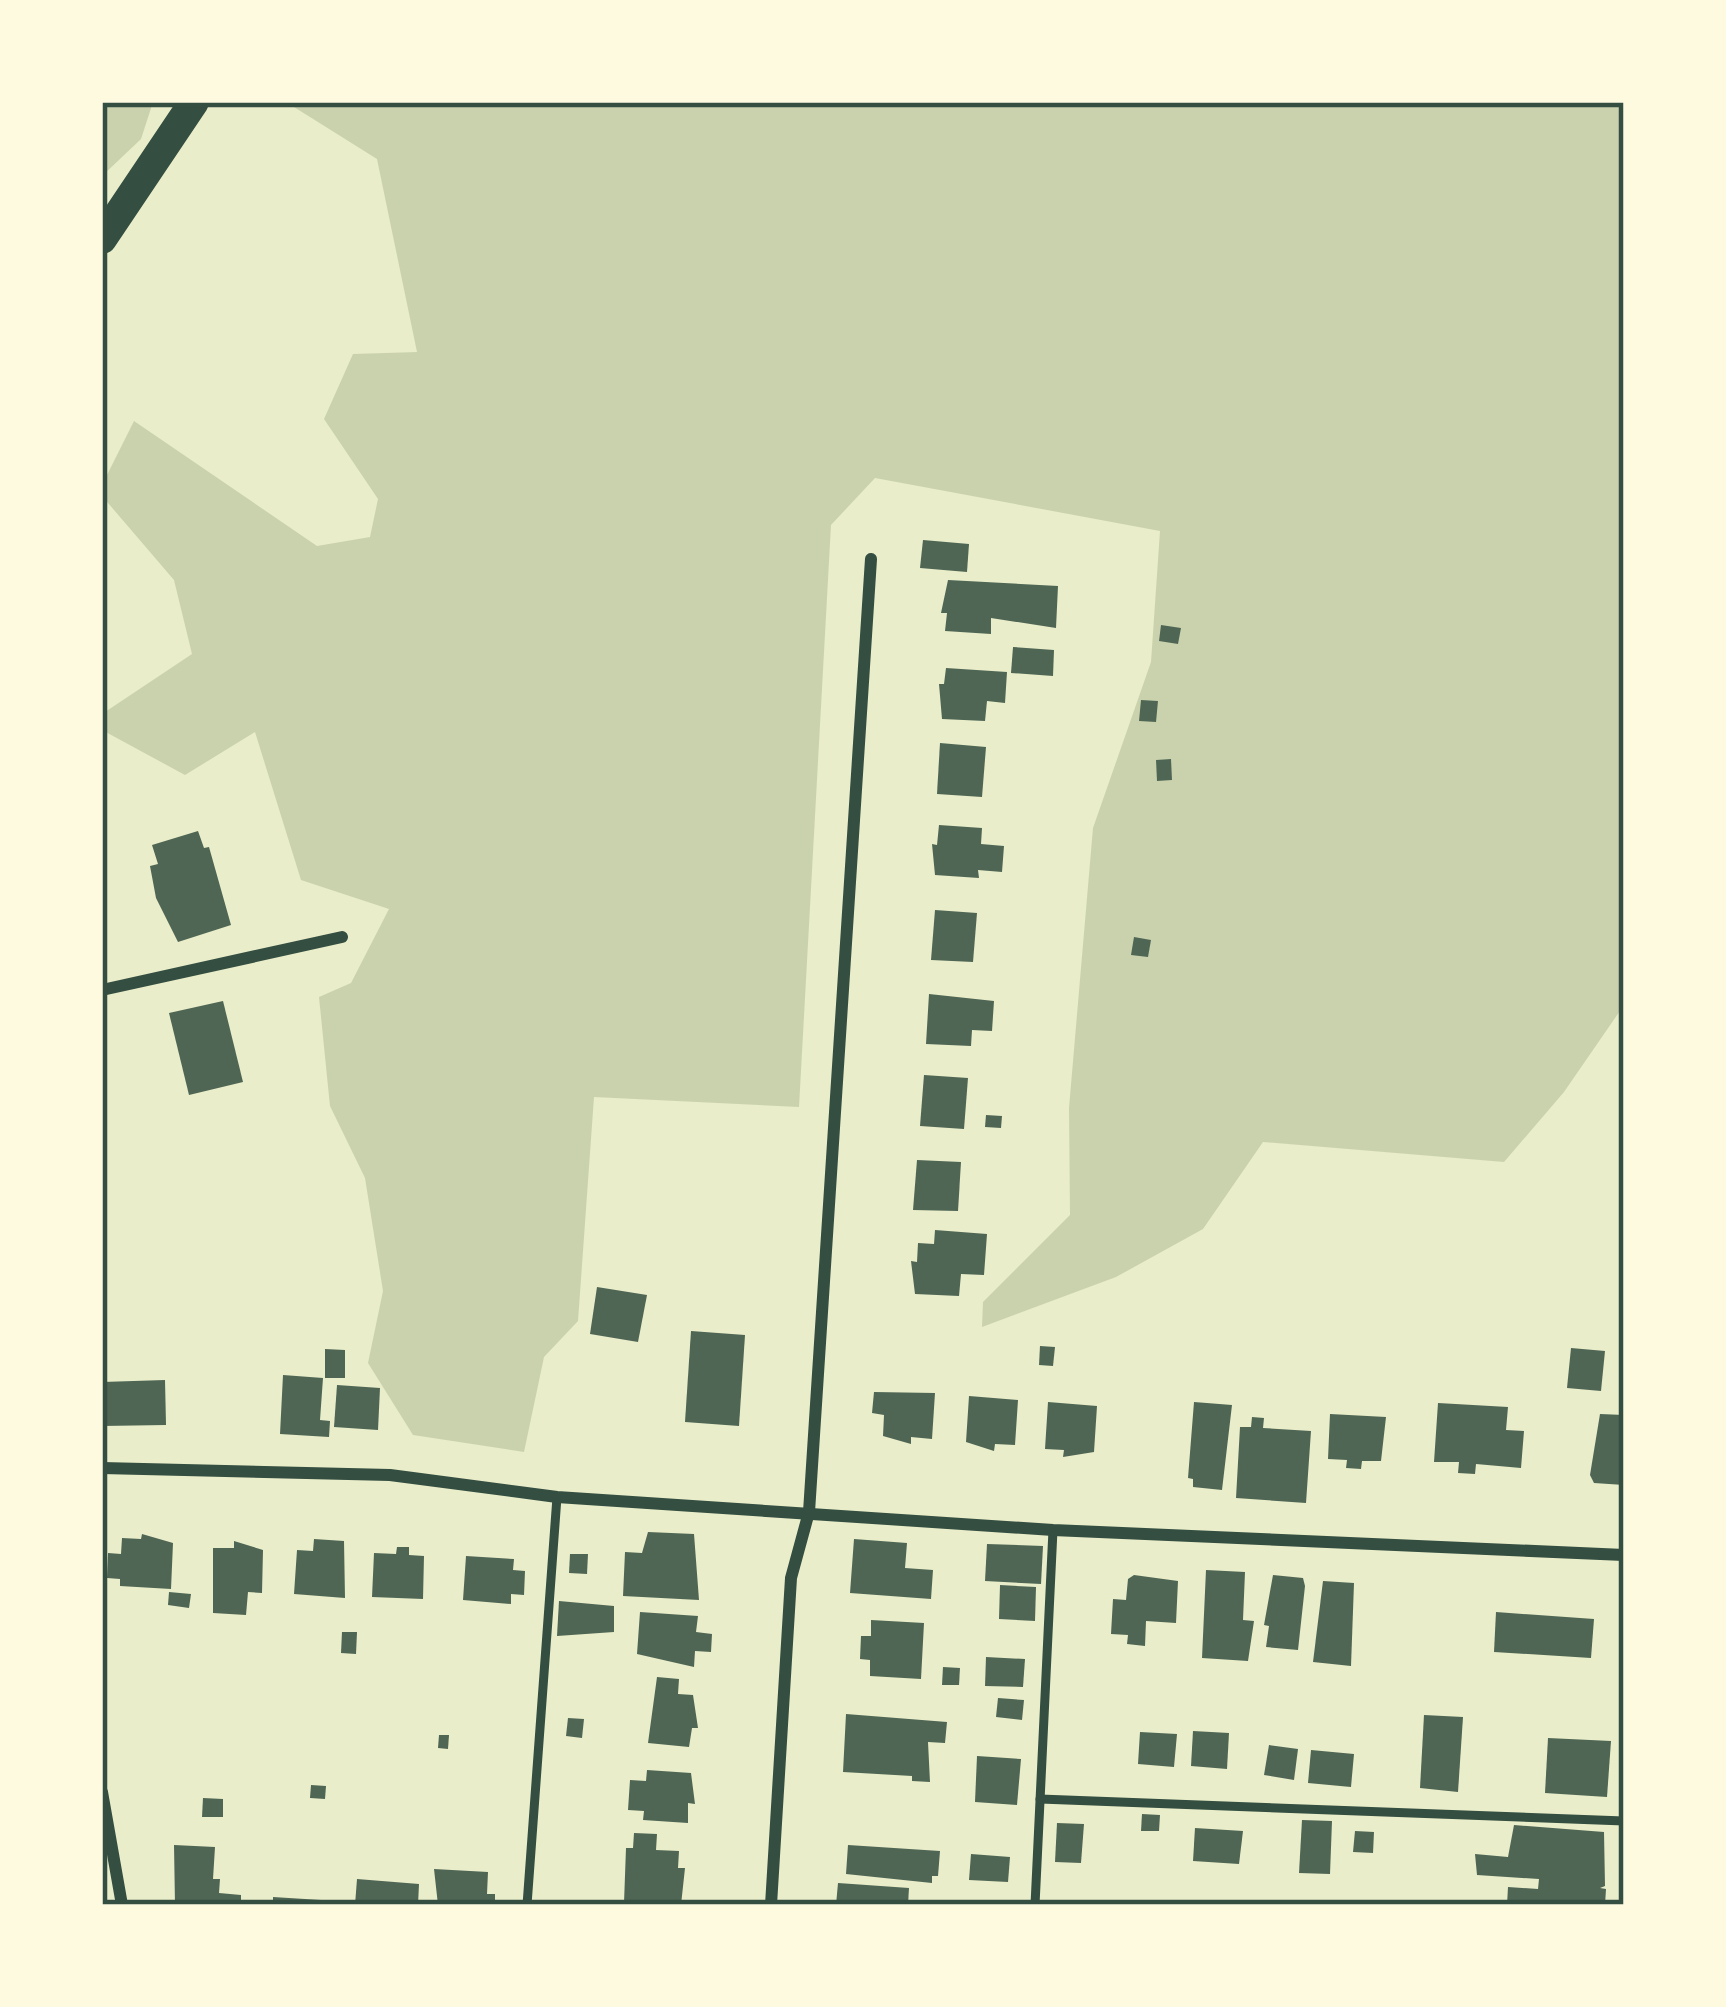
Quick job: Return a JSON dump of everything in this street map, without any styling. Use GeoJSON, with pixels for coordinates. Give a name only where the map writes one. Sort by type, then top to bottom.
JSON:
{"type":"FeatureCollection","features":[{"type":"Feature","properties":{"kind":"main road"},"geometry":{"type":"LineString","coordinates":[[102,239],[194,102]]}},
{"type":"Feature","properties":{"kind":"street"},"geometry":{"type":"LineString","coordinates":[[770,1905],[791,1578],[808,1512],[871,559]]}},
{"type":"Feature","properties":{"kind":"street"},"geometry":{"type":"LineString","coordinates":[[102,990],[342,937]]}},
{"type":"Feature","properties":{"kind":"street"},"geometry":{"type":"LineString","coordinates":[[102,1468],[390,1475],[557,1497],[1053,1530],[1624,1555]]}},
{"type":"Feature","properties":{"kind":"street"},"geometry":{"type":"LineString","coordinates":[[102,1792],[122,1905]]}},
{"type":"Feature","properties":{"kind":"lane"},"geometry":{"type":"LineString","coordinates":[[527,1905],[557,1497]]}},
{"type":"Feature","properties":{"kind":"lane"},"geometry":{"type":"LineString","coordinates":[[1035,1905],[1053,1530]]}},
{"type":"Feature","properties":{"kind":"lane"},"geometry":{"type":"LineString","coordinates":[[1040,1798],[1624,1821]]}},
{"type":"Feature","properties":{"kind":"green space"},"geometry":{"type":"Polygon","coordinates":[[[102,102],[153,102],[141,139],[102,176],[102,102]]]}},
{"type":"Feature","properties":{"kind":"green space"},"geometry":{"type":"Polygon","coordinates":[[[286,102],[1624,102],[1624,1005],[1564,1092],[1504,1162],[1263,1142],[1203,1229],[1116,1277],[982,1327],[983,1302],[1070,1215],[1069,1108],[1093,828],[1151,662],[1160,531],[875,478],[831,525],[799,1107],[594,1097],[578,1321],[544,1357],[524,1452],[413,1435],[368,1363],[383,1291],[365,1178],[330,1106],[319,997],[351,983],[389,909],[301,880],[255,732],[185,775],[102,730],[102,714],[192,654],[174,580],[102,496],[102,485],[134,421],[317,546],[370,537],[378,499],[324,419],[353,354],[417,352],[377,159],[286,102]]]}},
{"type":"Feature","properties":{"kind":"building"},"geometry":{"type":"Polygon","coordinates":[[[923,540],[969,544],[967,572],[920,568],[923,540]]]}},
{"type":"Feature","properties":{"kind":"building"},"geometry":{"type":"Polygon","coordinates":[[[948,580],[1058,586],[1056,628],[991,618],[991,634],[945,631],[947,613],[941,613],[948,580]]]}},
{"type":"Feature","properties":{"kind":"building"},"geometry":{"type":"Polygon","coordinates":[[[1161,625],[1181,628],[1178,644],[1159,641],[1161,625]]]}},
{"type":"Feature","properties":{"kind":"building"},"geometry":{"type":"Polygon","coordinates":[[[1013,647],[1054,650],[1053,676],[1011,673],[1013,647]]]}},
{"type":"Feature","properties":{"kind":"building"},"geometry":{"type":"Polygon","coordinates":[[[946,668],[1007,672],[1005,703],[987,701],[985,721],[942,719],[939,684],[944,684],[946,668]]]}},
{"type":"Feature","properties":{"kind":"building"},"geometry":{"type":"Polygon","coordinates":[[[1141,700],[1158,701],[1156,722],[1139,721],[1141,700]]]}},
{"type":"Feature","properties":{"kind":"building"},"geometry":{"type":"Polygon","coordinates":[[[940,743],[986,747],[982,797],[937,794],[940,743]]]}},
{"type":"Feature","properties":{"kind":"building"},"geometry":{"type":"Polygon","coordinates":[[[1171,759],[1172,780],[1157,781],[1156,760],[1171,759]]]}},
{"type":"Feature","properties":{"kind":"building"},"geometry":{"type":"Polygon","coordinates":[[[939,825],[982,828],[981,844],[1004,846],[1002,872],[978,870],[979,878],[935,875],[932,844],[937,845],[939,825]]]}},
{"type":"Feature","properties":{"kind":"building"},"geometry":{"type":"Polygon","coordinates":[[[198,831],[204,848],[209,847],[231,925],[178,942],[156,898],[150,866],[158,864],[152,845],[198,831]]]}},
{"type":"Feature","properties":{"kind":"building"},"geometry":{"type":"Polygon","coordinates":[[[935,910],[977,913],[973,962],[931,960],[935,910]]]}},
{"type":"Feature","properties":{"kind":"building"},"geometry":{"type":"Polygon","coordinates":[[[1134,937],[1151,940],[1148,957],[1131,955],[1134,937]]]}},
{"type":"Feature","properties":{"kind":"building"},"geometry":{"type":"Polygon","coordinates":[[[929,994],[994,1001],[992,1031],[972,1030],[971,1046],[926,1044],[929,994]]]}},
{"type":"Feature","properties":{"kind":"building"},"geometry":{"type":"Polygon","coordinates":[[[223,1001],[243,1082],[189,1095],[169,1013],[223,1001]]]}},
{"type":"Feature","properties":{"kind":"building"},"geometry":{"type":"Polygon","coordinates":[[[924,1075],[968,1078],[964,1129],[920,1126],[924,1075]]]}},
{"type":"Feature","properties":{"kind":"building"},"geometry":{"type":"Polygon","coordinates":[[[986,1115],[1002,1116],[1001,1128],[985,1127],[986,1115]]]}},
{"type":"Feature","properties":{"kind":"building"},"geometry":{"type":"Polygon","coordinates":[[[917,1160],[961,1162],[958,1211],[913,1210],[917,1160]]]}},
{"type":"Feature","properties":{"kind":"building"},"geometry":{"type":"Polygon","coordinates":[[[935,1230],[987,1234],[984,1275],[961,1274],[959,1296],[915,1294],[911,1261],[917,1262],[918,1243],[934,1244],[935,1230]]]}},
{"type":"Feature","properties":{"kind":"building"},"geometry":{"type":"Polygon","coordinates":[[[597,1287],[647,1295],[638,1342],[590,1334],[597,1287]]]}},
{"type":"Feature","properties":{"kind":"building"},"geometry":{"type":"Polygon","coordinates":[[[691,1331],[745,1335],[739,1426],[685,1422],[691,1331]]]}},
{"type":"Feature","properties":{"kind":"building"},"geometry":{"type":"Polygon","coordinates":[[[1040,1346],[1055,1347],[1053,1366],[1039,1365],[1040,1346]]]}},
{"type":"Feature","properties":{"kind":"building"},"geometry":{"type":"Polygon","coordinates":[[[1571,1348],[1605,1351],[1601,1391],[1567,1388],[1571,1348]]]}},
{"type":"Feature","properties":{"kind":"building"},"geometry":{"type":"Polygon","coordinates":[[[325,1349],[345,1350],[345,1378],[325,1378],[325,1349]]]}},
{"type":"Feature","properties":{"kind":"building"},"geometry":{"type":"Polygon","coordinates":[[[283,1375],[323,1378],[320,1420],[330,1421],[329,1437],[280,1434],[283,1375]]]}},
{"type":"Feature","properties":{"kind":"building"},"geometry":{"type":"Polygon","coordinates":[[[165,1380],[166,1425],[102,1426],[102,1382],[165,1380]]]}},
{"type":"Feature","properties":{"kind":"building"},"geometry":{"type":"Polygon","coordinates":[[[337,1385],[380,1388],[378,1430],[334,1427],[337,1385]]]}},
{"type":"Feature","properties":{"kind":"building"},"geometry":{"type":"Polygon","coordinates":[[[874,1392],[935,1393],[932,1439],[911,1437],[911,1444],[883,1436],[884,1415],[872,1413],[874,1392]]]}},
{"type":"Feature","properties":{"kind":"building"},"geometry":{"type":"Polygon","coordinates":[[[969,1396],[1018,1400],[1015,1445],[995,1444],[994,1451],[966,1442],[969,1396]]]}},
{"type":"Feature","properties":{"kind":"building"},"geometry":{"type":"Polygon","coordinates":[[[1048,1402],[1097,1406],[1094,1452],[1063,1457],[1064,1450],[1045,1449],[1048,1402]]]}},
{"type":"Feature","properties":{"kind":"building"},"geometry":{"type":"Polygon","coordinates":[[[1194,1402],[1232,1405],[1222,1490],[1193,1487],[1193,1479],[1188,1478],[1194,1402]]]}},
{"type":"Feature","properties":{"kind":"building"},"geometry":{"type":"Polygon","coordinates":[[[1438,1403],[1508,1407],[1506,1430],[1524,1431],[1521,1468],[1476,1464],[1475,1474],[1458,1473],[1459,1462],[1434,1462],[1438,1403]]]}},
{"type":"Feature","properties":{"kind":"building"},"geometry":{"type":"Polygon","coordinates":[[[1330,1414],[1386,1417],[1381,1461],[1362,1461],[1361,1469],[1346,1468],[1347,1460],[1328,1459],[1330,1414]]]}},
{"type":"Feature","properties":{"kind":"building"},"geometry":{"type":"Polygon","coordinates":[[[1600,1414],[1624,1415],[1624,1485],[1594,1483],[1590,1475],[1600,1414]]]}},
{"type":"Feature","properties":{"kind":"building"},"geometry":{"type":"Polygon","coordinates":[[[1252,1417],[1264,1418],[1263,1428],[1311,1431],[1306,1503],[1236,1498],[1240,1427],[1251,1427],[1252,1417]]]}},
{"type":"Feature","properties":{"kind":"building"},"geometry":{"type":"Polygon","coordinates":[[[648,1532],[694,1534],[699,1600],[623,1596],[625,1552],[642,1553],[648,1532]]]}},
{"type":"Feature","properties":{"kind":"building"},"geometry":{"type":"Polygon","coordinates":[[[142,1534],[173,1543],[171,1589],[120,1586],[120,1579],[107,1578],[108,1553],[121,1554],[122,1538],[141,1539],[142,1534]]]}},
{"type":"Feature","properties":{"kind":"building"},"geometry":{"type":"Polygon","coordinates":[[[314,1539],[344,1541],[345,1598],[294,1594],[297,1550],[313,1551],[314,1539]]]}},
{"type":"Feature","properties":{"kind":"building"},"geometry":{"type":"Polygon","coordinates":[[[854,1539],[907,1543],[905,1568],[933,1570],[931,1599],[850,1593],[854,1539]]]}},
{"type":"Feature","properties":{"kind":"building"},"geometry":{"type":"Polygon","coordinates":[[[234,1541],[263,1550],[262,1593],[248,1592],[246,1615],[213,1613],[213,1548],[234,1548],[234,1541]]]}},
{"type":"Feature","properties":{"kind":"building"},"geometry":{"type":"Polygon","coordinates":[[[987,1544],[1043,1546],[1041,1584],[985,1581],[987,1544]]]}},
{"type":"Feature","properties":{"kind":"building"},"geometry":{"type":"Polygon","coordinates":[[[397,1547],[409,1547],[409,1555],[424,1556],[423,1599],[372,1597],[374,1553],[396,1554],[397,1547]]]}},
{"type":"Feature","properties":{"kind":"building"},"geometry":{"type":"Polygon","coordinates":[[[570,1554],[588,1554],[587,1574],[569,1573],[570,1554]]]}},
{"type":"Feature","properties":{"kind":"building"},"geometry":{"type":"Polygon","coordinates":[[[466,1556],[514,1559],[513,1570],[525,1571],[524,1595],[511,1594],[511,1604],[463,1600],[466,1556]]]}},
{"type":"Feature","properties":{"kind":"building"},"geometry":{"type":"Polygon","coordinates":[[[1206,1570],[1245,1572],[1243,1620],[1254,1621],[1248,1661],[1202,1658],[1206,1570]]]}},
{"type":"Feature","properties":{"kind":"building"},"geometry":{"type":"Polygon","coordinates":[[[1134,1575],[1178,1581],[1176,1623],[1146,1621],[1145,1646],[1127,1644],[1128,1635],[1111,1634],[1113,1599],[1126,1600],[1128,1579],[1134,1575]]]}},
{"type":"Feature","properties":{"kind":"building"},"geometry":{"type":"Polygon","coordinates":[[[1273,1575],[1303,1578],[1298,1650],[1266,1647],[1269,1626],[1264,1625],[1273,1575]]]}},
{"type":"Feature","properties":{"kind":"building"},"geometry":{"type":"Polygon","coordinates":[[[1323,1581],[1354,1583],[1351,1666],[1313,1662],[1323,1581]]]}},
{"type":"Feature","properties":{"kind":"building"},"geometry":{"type":"Polygon","coordinates":[[[1000,1585],[1036,1587],[1035,1621],[999,1619],[1000,1585]]]}},
{"type":"Feature","properties":{"kind":"building"},"geometry":{"type":"Polygon","coordinates":[[[169,1592],[191,1594],[189,1608],[168,1605],[169,1592]]]}},
{"type":"Feature","properties":{"kind":"building"},"geometry":{"type":"Polygon","coordinates":[[[559,1601],[614,1606],[614,1632],[557,1636],[559,1601]]]}},
{"type":"Feature","properties":{"kind":"building"},"geometry":{"type":"Polygon","coordinates":[[[640,1612],[698,1616],[696,1632],[712,1634],[711,1652],[695,1651],[694,1667],[637,1654],[640,1612]]]}},
{"type":"Feature","properties":{"kind":"building"},"geometry":{"type":"Polygon","coordinates":[[[1496,1612],[1594,1619],[1591,1658],[1494,1652],[1496,1612]]]}},
{"type":"Feature","properties":{"kind":"building"},"geometry":{"type":"Polygon","coordinates":[[[871,1620],[924,1623],[921,1679],[870,1676],[870,1660],[860,1659],[861,1636],[871,1636],[871,1620]]]}},
{"type":"Feature","properties":{"kind":"building"},"geometry":{"type":"Polygon","coordinates":[[[342,1632],[357,1632],[356,1654],[341,1653],[342,1632]]]}},
{"type":"Feature","properties":{"kind":"building"},"geometry":{"type":"Polygon","coordinates":[[[986,1657],[1025,1659],[1023,1687],[985,1686],[986,1657]]]}},
{"type":"Feature","properties":{"kind":"building"},"geometry":{"type":"Polygon","coordinates":[[[943,1667],[960,1668],[959,1685],[942,1685],[943,1667]]]}},
{"type":"Feature","properties":{"kind":"building"},"geometry":{"type":"Polygon","coordinates":[[[657,1677],[679,1679],[678,1694],[693,1695],[698,1728],[692,1728],[689,1747],[648,1743],[657,1677]]]}},
{"type":"Feature","properties":{"kind":"building"},"geometry":{"type":"Polygon","coordinates":[[[998,1698],[1024,1700],[1022,1720],[996,1717],[998,1698]]]}},
{"type":"Feature","properties":{"kind":"building"},"geometry":{"type":"Polygon","coordinates":[[[846,1714],[947,1722],[945,1743],[928,1742],[930,1782],[912,1781],[912,1776],[843,1772],[846,1714]]]}},
{"type":"Feature","properties":{"kind":"building"},"geometry":{"type":"Polygon","coordinates":[[[1424,1715],[1463,1717],[1458,1792],[1420,1788],[1424,1715]]]}},
{"type":"Feature","properties":{"kind":"building"},"geometry":{"type":"Polygon","coordinates":[[[568,1718],[584,1719],[582,1738],[566,1736],[568,1718]]]}},
{"type":"Feature","properties":{"kind":"building"},"geometry":{"type":"Polygon","coordinates":[[[1193,1731],[1229,1733],[1227,1769],[1191,1766],[1193,1731]]]}},
{"type":"Feature","properties":{"kind":"building"},"geometry":{"type":"Polygon","coordinates":[[[1140,1732],[1177,1734],[1174,1767],[1138,1764],[1140,1732]]]}},
{"type":"Feature","properties":{"kind":"building"},"geometry":{"type":"Polygon","coordinates":[[[439,1735],[449,1735],[448,1749],[438,1748],[439,1735]]]}},
{"type":"Feature","properties":{"kind":"building"},"geometry":{"type":"Polygon","coordinates":[[[1548,1738],[1611,1741],[1607,1797],[1545,1793],[1548,1738]]]}},
{"type":"Feature","properties":{"kind":"building"},"geometry":{"type":"Polygon","coordinates":[[[1269,1745],[1298,1749],[1294,1780],[1264,1775],[1269,1745]]]}},
{"type":"Feature","properties":{"kind":"building"},"geometry":{"type":"Polygon","coordinates":[[[1311,1750],[1354,1754],[1351,1787],[1308,1783],[1311,1750]]]}},
{"type":"Feature","properties":{"kind":"building"},"geometry":{"type":"Polygon","coordinates":[[[977,1756],[1021,1759],[1017,1805],[975,1802],[977,1756]]]}},
{"type":"Feature","properties":{"kind":"building"},"geometry":{"type":"Polygon","coordinates":[[[647,1770],[691,1773],[695,1804],[688,1803],[688,1823],[643,1820],[644,1811],[628,1810],[630,1780],[646,1781],[647,1770]]]}},
{"type":"Feature","properties":{"kind":"building"},"geometry":{"type":"Polygon","coordinates":[[[311,1785],[326,1786],[325,1799],[310,1798],[311,1785]]]}},
{"type":"Feature","properties":{"kind":"building"},"geometry":{"type":"Polygon","coordinates":[[[203,1798],[223,1799],[223,1817],[202,1817],[203,1798]]]}},
{"type":"Feature","properties":{"kind":"building"},"geometry":{"type":"Polygon","coordinates":[[[1142,1814],[1160,1815],[1159,1831],[1141,1831],[1142,1814]]]}},
{"type":"Feature","properties":{"kind":"building"},"geometry":{"type":"Polygon","coordinates":[[[1302,1820],[1332,1821],[1330,1874],[1299,1873],[1302,1820]]]}},
{"type":"Feature","properties":{"kind":"building"},"geometry":{"type":"Polygon","coordinates":[[[1057,1823],[1084,1824],[1081,1863],[1055,1862],[1057,1823]]]}},
{"type":"Feature","properties":{"kind":"building"},"geometry":{"type":"Polygon","coordinates":[[[1514,1825],[1604,1832],[1605,1886],[1600,1888],[1606,1889],[1605,1905],[1507,1905],[1508,1887],[1538,1889],[1539,1879],[1477,1875],[1475,1854],[1508,1857],[1514,1825]]]}},
{"type":"Feature","properties":{"kind":"building"},"geometry":{"type":"Polygon","coordinates":[[[1195,1828],[1243,1831],[1239,1864],[1193,1861],[1195,1828]]]}},
{"type":"Feature","properties":{"kind":"building"},"geometry":{"type":"Polygon","coordinates":[[[1355,1831],[1374,1832],[1373,1853],[1353,1852],[1355,1831]]]}},
{"type":"Feature","properties":{"kind":"building"},"geometry":{"type":"Polygon","coordinates":[[[634,1833],[657,1834],[656,1850],[679,1851],[678,1868],[685,1868],[681,1905],[624,1903],[626,1848],[633,1848],[634,1833]]]}},
{"type":"Feature","properties":{"kind":"building"},"geometry":{"type":"Polygon","coordinates":[[[174,1845],[215,1847],[213,1879],[220,1879],[219,1893],[241,1895],[241,1905],[175,1905],[174,1845]]]}},
{"type":"Feature","properties":{"kind":"building"},"geometry":{"type":"Polygon","coordinates":[[[848,1845],[940,1851],[938,1876],[932,1876],[932,1883],[846,1874],[848,1845]]]}},
{"type":"Feature","properties":{"kind":"building"},"geometry":{"type":"Polygon","coordinates":[[[971,1854],[1010,1857],[1008,1882],[969,1880],[971,1854]]]}},
{"type":"Feature","properties":{"kind":"building"},"geometry":{"type":"Polygon","coordinates":[[[434,1869],[488,1872],[487,1894],[495,1894],[495,1905],[438,1905],[434,1869]]]}},
{"type":"Feature","properties":{"kind":"building"},"geometry":{"type":"Polygon","coordinates":[[[357,1879],[419,1884],[418,1905],[355,1905],[357,1879]]]}},
{"type":"Feature","properties":{"kind":"building"},"geometry":{"type":"Polygon","coordinates":[[[838,1883],[909,1888],[908,1905],[836,1905],[838,1883]]]}},
{"type":"Feature","properties":{"kind":"building"},"geometry":{"type":"Polygon","coordinates":[[[273,1897],[337,1901],[337,1905],[273,1905],[273,1897]]]}}]}
